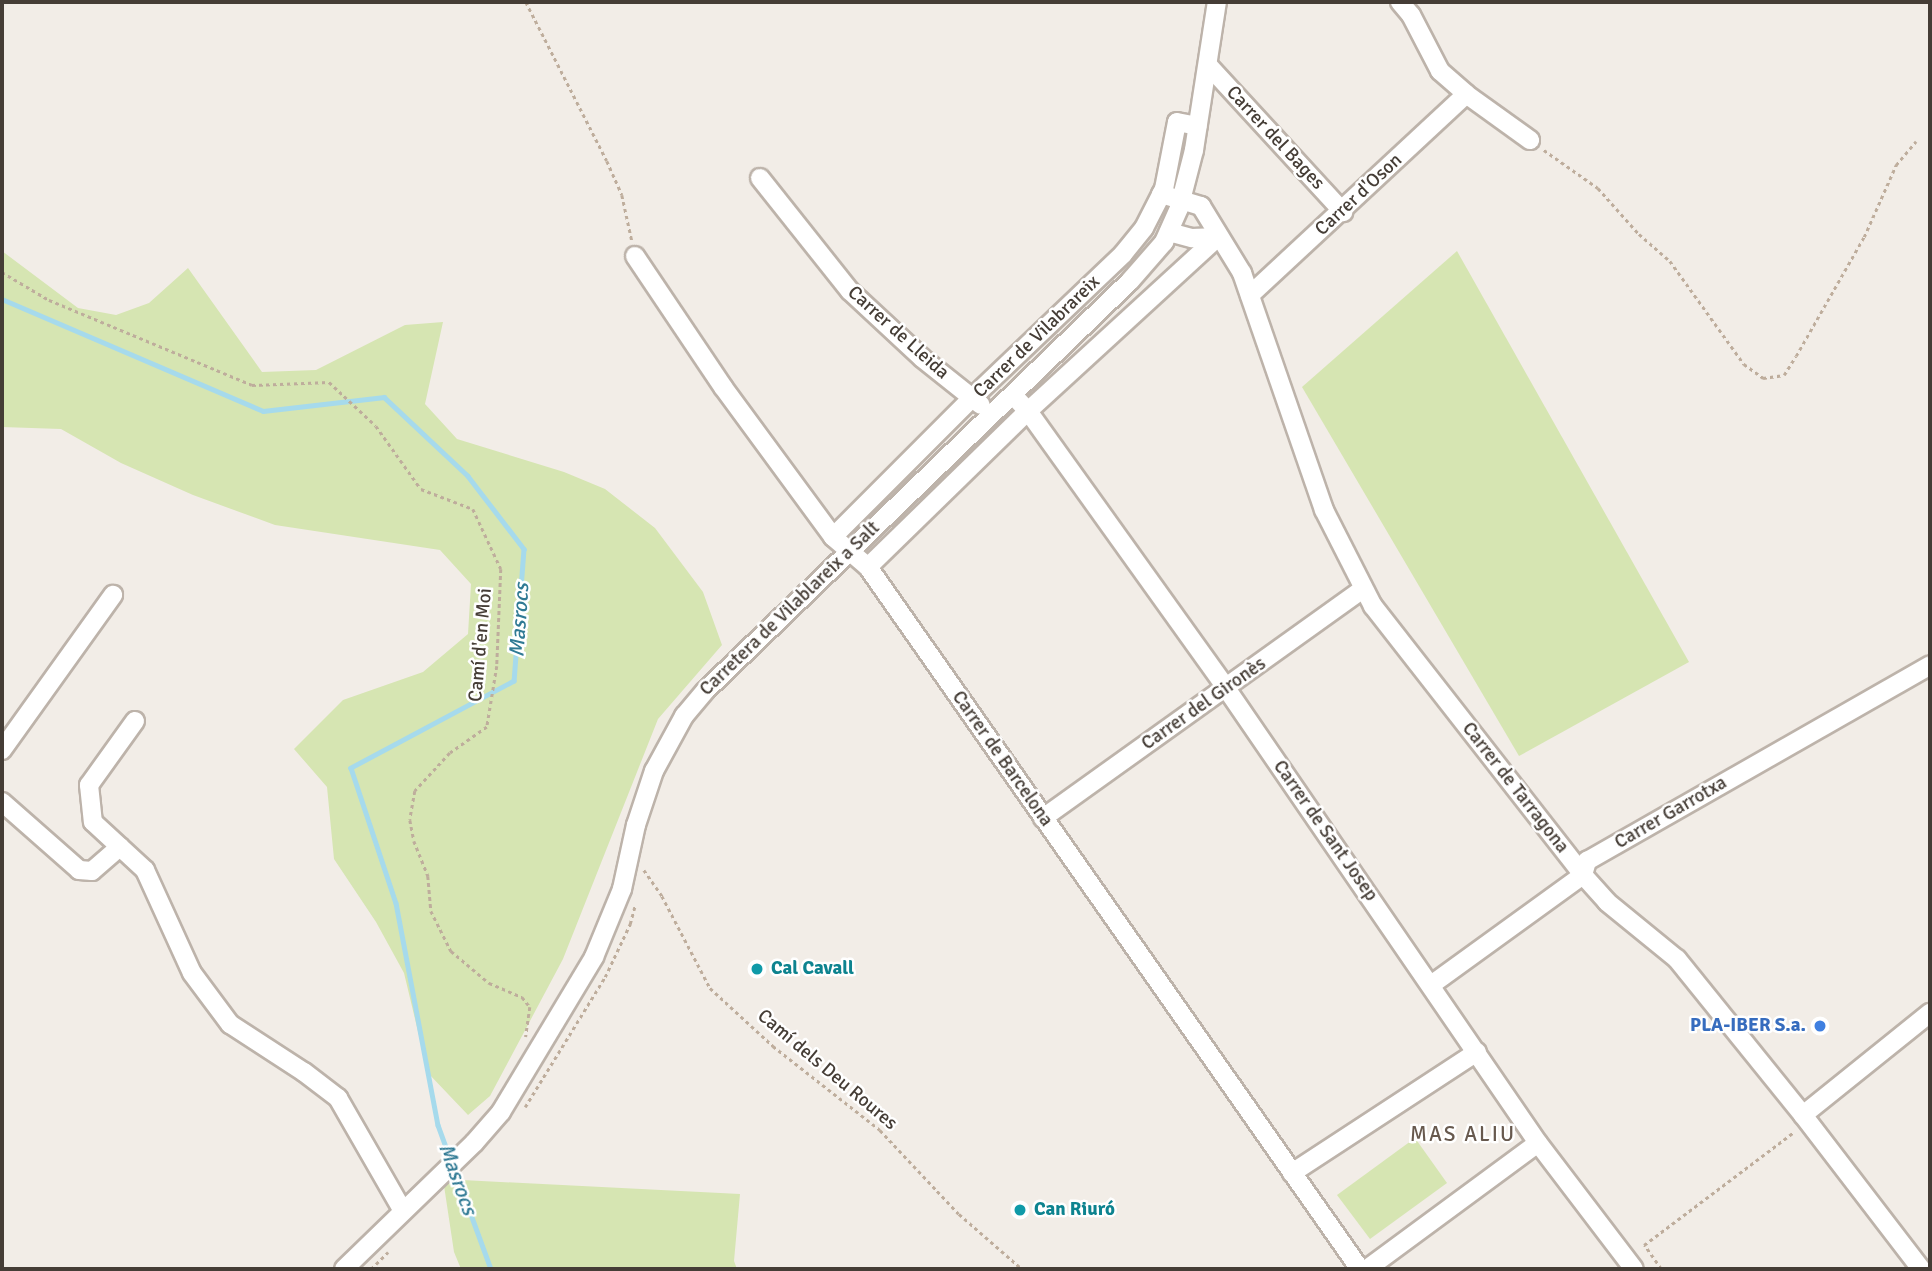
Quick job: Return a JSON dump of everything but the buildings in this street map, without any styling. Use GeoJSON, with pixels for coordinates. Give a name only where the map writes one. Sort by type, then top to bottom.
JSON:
{"type":"FeatureCollection","features":[{"type":"Feature","properties":{"kind":"street","name":"Carretera de Vilablareix a Salt"},"geometry":{"type":"LineString","coordinates":[[344,1269],[458,1158],[537,1071],[611,921],[647,791],[666,747],[684,716],[729,666],[1130,281],[1169,232],[1181,202],[1190,166],[1217,2]]}},
{"type":"Feature","properties":{"kind":"street"},"geometry":{"type":"LineString","coordinates":[[1400,2],[1411,15],[1440,71],[1466,94],[1530,140]]}},
{"type":"Feature","properties":{"kind":"street","name":"Carrer del Bages"},"geometry":{"type":"LineString","coordinates":[[1208,65],[1343,212]]}},
{"type":"Feature","properties":{"kind":"street","name":"Carrer d'Oson"},"geometry":{"type":"LineString","coordinates":[[1250,295],[1343,212],[1466,94]]}},
{"type":"Feature","properties":{"kind":"street","name":"Carrer de Vilabrareix"},"geometry":{"type":"LineString","coordinates":[[833,537],[972,398],[1124,254],[1144,228],[1161,194],[1177,122],[1198,126]]}},
{"type":"Feature","properties":{"kind":"street","name":"Carrer de Tarragona"},"geometry":{"type":"LineString","coordinates":[[1190,166],[1201,206],[1242,273],[1324,510],[1373,606],[1583,875],[1607,902],[1676,959],[1806,1119],[1921,1269]]}},
{"type":"Feature","properties":{"kind":"street","name":"Carrer de Lleida"},"geometry":{"type":"LineString","coordinates":[[760,178],[850,291],[922,358],[992,414]]}},
{"type":"Feature","properties":{"kind":"street"},"geometry":{"type":"LineString","coordinates":[[1161,194],[1201,206]]}},
{"type":"Feature","properties":{"kind":"street"},"geometry":{"type":"LineString","coordinates":[[1169,232],[1192,239],[1218,237]]}},
{"type":"Feature","properties":{"kind":"street"},"geometry":{"type":"LineString","coordinates":[[868,567],[1028,411],[1218,237]]}},
{"type":"Feature","properties":{"kind":"street","name":"Carrer de Barcelona"},"geometry":{"type":"LineString","coordinates":[[635,256],[723,387],[833,537],[868,567],[1360,1269]]}},
{"type":"Feature","properties":{"kind":"street","name":"Carrer de Sant Josep"},"geometry":{"type":"LineString","coordinates":[[1013,395],[1028,411],[1226,688],[1538,1143],[1633,1269]]}},
{"type":"Feature","properties":{"kind":"street","name":"Carrer del Gironès"},"geometry":{"type":"LineString","coordinates":[[1043,818],[1363,589]]}},
{"type":"Feature","properties":{"kind":"street"},"geometry":{"type":"LineString","coordinates":[[2,750],[113,595]]}},
{"type":"Feature","properties":{"kind":"street","name":"Carrer Garrotxa"},"geometry":{"type":"LineString","coordinates":[[1431,985],[1583,875],[1587,861],[1930,665]]}},
{"type":"Feature","properties":{"kind":"street"},"geometry":{"type":"LineString","coordinates":[[135,721],[89,785],[93,822],[145,870],[192,973],[230,1024],[304,1072],[338,1098],[403,1211]]}},
{"type":"Feature","properties":{"kind":"street"},"geometry":{"type":"LineString","coordinates":[[2,802],[79,870],[92,871],[120,846]]}},
{"type":"Feature","properties":{"kind":"street"},"geometry":{"type":"LineString","coordinates":[[1806,1119],[1930,1013]]}},
{"type":"Feature","properties":{"kind":"street"},"geometry":{"type":"LineString","coordinates":[[1292,1173],[1477,1052]]}},
{"type":"Feature","properties":{"kind":"street"},"geometry":{"type":"LineString","coordinates":[[1367,1269],[1538,1143]]}},
{"type":"Feature","properties":{"kind":"path"},"geometry":{"type":"LineString","coordinates":[[526,2],[622,195],[635,256]]}},
{"type":"Feature","properties":{"kind":"path"},"geometry":{"type":"LineString","coordinates":[[1530,140],[1598,188],[1639,234],[1670,261],[1744,364],[1763,378],[1784,375],[1864,237],[1896,165],[1916,141]]}},
{"type":"Feature","properties":{"kind":"path","name":"Camí d'en Moi"},"geometry":{"type":"LineString","coordinates":[[2,272],[48,300],[252,386],[329,382],[376,426],[421,489],[473,509],[501,569],[497,666],[487,727],[450,753],[415,791],[410,820],[414,841],[428,876],[430,911],[451,951],[489,983],[522,997],[530,1007],[523,1062],[537,1071]]}},
{"type":"Feature","properties":{"kind":"path","name":"Camí dels Deu Roures"},"geometry":{"type":"LineString","coordinates":[[647,859],[645,870],[662,896],[710,988],[773,1046],[880,1130],[959,1213],[1022,1269]]}},
{"type":"Feature","properties":{"kind":"path"},"geometry":{"type":"LineString","coordinates":[[1661,1269],[1644,1245],[1806,1119]]}},
{"type":"Feature","properties":{"kind":"green space"},"geometry":{"type":"Polygon","coordinates":[[[2,251],[78,308],[116,315],[149,303],[188,268],[262,372],[316,370],[405,325],[443,322],[425,404],[457,439],[564,472],[605,489],[655,528],[703,592],[722,645],[658,719],[563,959],[490,1096],[468,1115],[428,1073],[404,973],[376,922],[334,859],[327,787],[294,749],[343,700],[423,672],[468,634],[471,584],[440,550],[275,525],[193,495],[121,463],[61,429],[2,427],[2,251]]]}},
{"type":"Feature","properties":{"kind":"green space"},"geometry":{"type":"Polygon","coordinates":[[[1457,251],[1689,662],[1519,756],[1302,387],[1457,251]]]}},
{"type":"Feature","properties":{"kind":"green space"},"geometry":{"type":"Polygon","coordinates":[[[1415,1138],[1447,1183],[1370,1239],[1337,1195],[1415,1138]]]}},
{"type":"Feature","properties":{"kind":"green space"},"geometry":{"type":"Polygon","coordinates":[[[443,1179],[740,1194],[734,1261],[737,1269],[461,1269],[454,1252],[443,1179]]]}},
{"type":"Feature","properties":{"kind":"waterway","name":"Masrocs"},"geometry":{"type":"LineString","coordinates":[[2,299],[263,411],[384,397],[468,476],[524,549],[514,681],[351,768],[396,903],[438,1125],[451,1160]]}},
{"type":"Feature","properties":{"kind":"waterway","name":"Masrocs"},"geometry":{"type":"LineString","coordinates":[[454,1168],[491,1269]]}},
{"type":"Feature","properties":{"kind":"place","name":"Cal Cavall"},"geometry":{"type":"Point","coordinates":[757,969]}},
{"type":"Feature","properties":{"kind":"place","name":"PLA-IBER S.a."},"geometry":{"type":"Point","coordinates":[1820,1026]}},
{"type":"Feature","properties":{"kind":"place","name":"Can Riuró"},"geometry":{"type":"Point","coordinates":[1020,1210]}},
{"type":"Feature","properties":{"kind":"district","name":"MAS ALIU"},"geometry":{"type":"Point","coordinates":[1463,1134]}}]}
